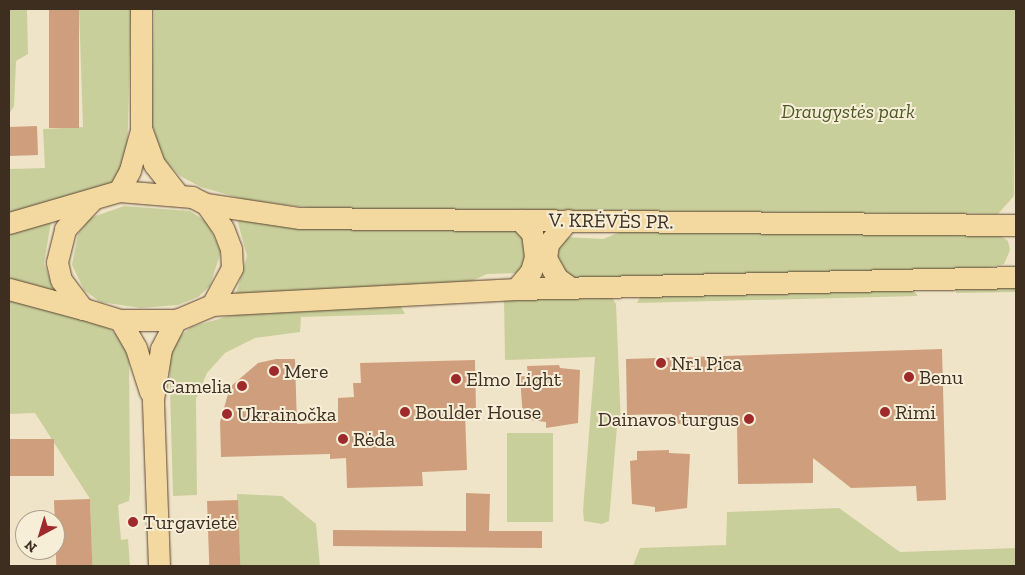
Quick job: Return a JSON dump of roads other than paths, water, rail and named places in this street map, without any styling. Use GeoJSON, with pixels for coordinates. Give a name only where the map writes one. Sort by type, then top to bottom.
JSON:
{"type":"FeatureCollection","features":[{"type":"Feature","properties":{"kind":"main road"},"geometry":{"type":"LineString","coordinates":[[119,191],[130,170],[141,130],[140,9]]}},
{"type":"Feature","properties":{"kind":"main road"},"geometry":{"type":"LineString","coordinates":[[141,130],[154,164],[177,193]]}},
{"type":"Feature","properties":{"kind":"main road"},"geometry":{"type":"LineString","coordinates":[[9,223],[119,191],[177,193],[206,204],[224,228],[231,248],[232,268],[212,305]]}},
{"type":"Feature","properties":{"kind":"main road"},"geometry":{"type":"LineString","coordinates":[[83,309],[61,280],[57,262],[65,229],[93,199]]}},
{"type":"Feature","properties":{"kind":"main road","name":"V. KRĖVĖS PR."},"geometry":{"type":"LineString","coordinates":[[206,204],[300,218],[1016,225]]}},
{"type":"Feature","properties":{"kind":"main road"},"geometry":{"type":"LineString","coordinates":[[516,290],[531,271],[536,257],[532,233],[520,220]]}},
{"type":"Feature","properties":{"kind":"main road"},"geometry":{"type":"LineString","coordinates":[[568,220],[548,244],[546,258],[557,278],[571,288]]}},
{"type":"Feature","properties":{"kind":"main road"},"geometry":{"type":"LineString","coordinates":[[9,289],[120,320],[176,320],[212,305],[571,288],[1016,277]]}},
{"type":"Feature","properties":{"kind":"main road"},"geometry":{"type":"LineString","coordinates":[[120,320],[136,348],[153,400]]}},
{"type":"Feature","properties":{"kind":"main road"},"geometry":{"type":"LineString","coordinates":[[159,566],[153,400],[161,348],[176,320]]}},
{"type":"Feature","properties":{"kind":"place","name":"Nr1 Pica"},"geometry":{"type":"Point","coordinates":[661,363]}},
{"type":"Feature","properties":{"kind":"place","name":"Mere"},"geometry":{"type":"Point","coordinates":[274,371]}},
{"type":"Feature","properties":{"kind":"place","name":"Benu"},"geometry":{"type":"Point","coordinates":[909,377]}},
{"type":"Feature","properties":{"kind":"place","name":"Elmo Light"},"geometry":{"type":"Point","coordinates":[456,379]}},
{"type":"Feature","properties":{"kind":"place","name":"Camelia"},"geometry":{"type":"Point","coordinates":[242,386]}},
{"type":"Feature","properties":{"kind":"place","name":"Boulder House"},"geometry":{"type":"Point","coordinates":[405,412]}},
{"type":"Feature","properties":{"kind":"place","name":"Rimi"},"geometry":{"type":"Point","coordinates":[885,412]}},
{"type":"Feature","properties":{"kind":"place","name":"Ukrainočka"},"geometry":{"type":"Point","coordinates":[227,414]}},
{"type":"Feature","properties":{"kind":"place","name":"Dainavos turgus"},"geometry":{"type":"Point","coordinates":[749,419]}},
{"type":"Feature","properties":{"kind":"place","name":"Rėda"},"geometry":{"type":"Point","coordinates":[343,439]}},
{"type":"Feature","properties":{"kind":"place","name":"Turgavietė"},"geometry":{"type":"Point","coordinates":[133,522]}},
{"type":"Feature","properties":{"kind":"park label","name":"Draugystės park"},"geometry":{"type":"Point","coordinates":[848,111]}}]}
